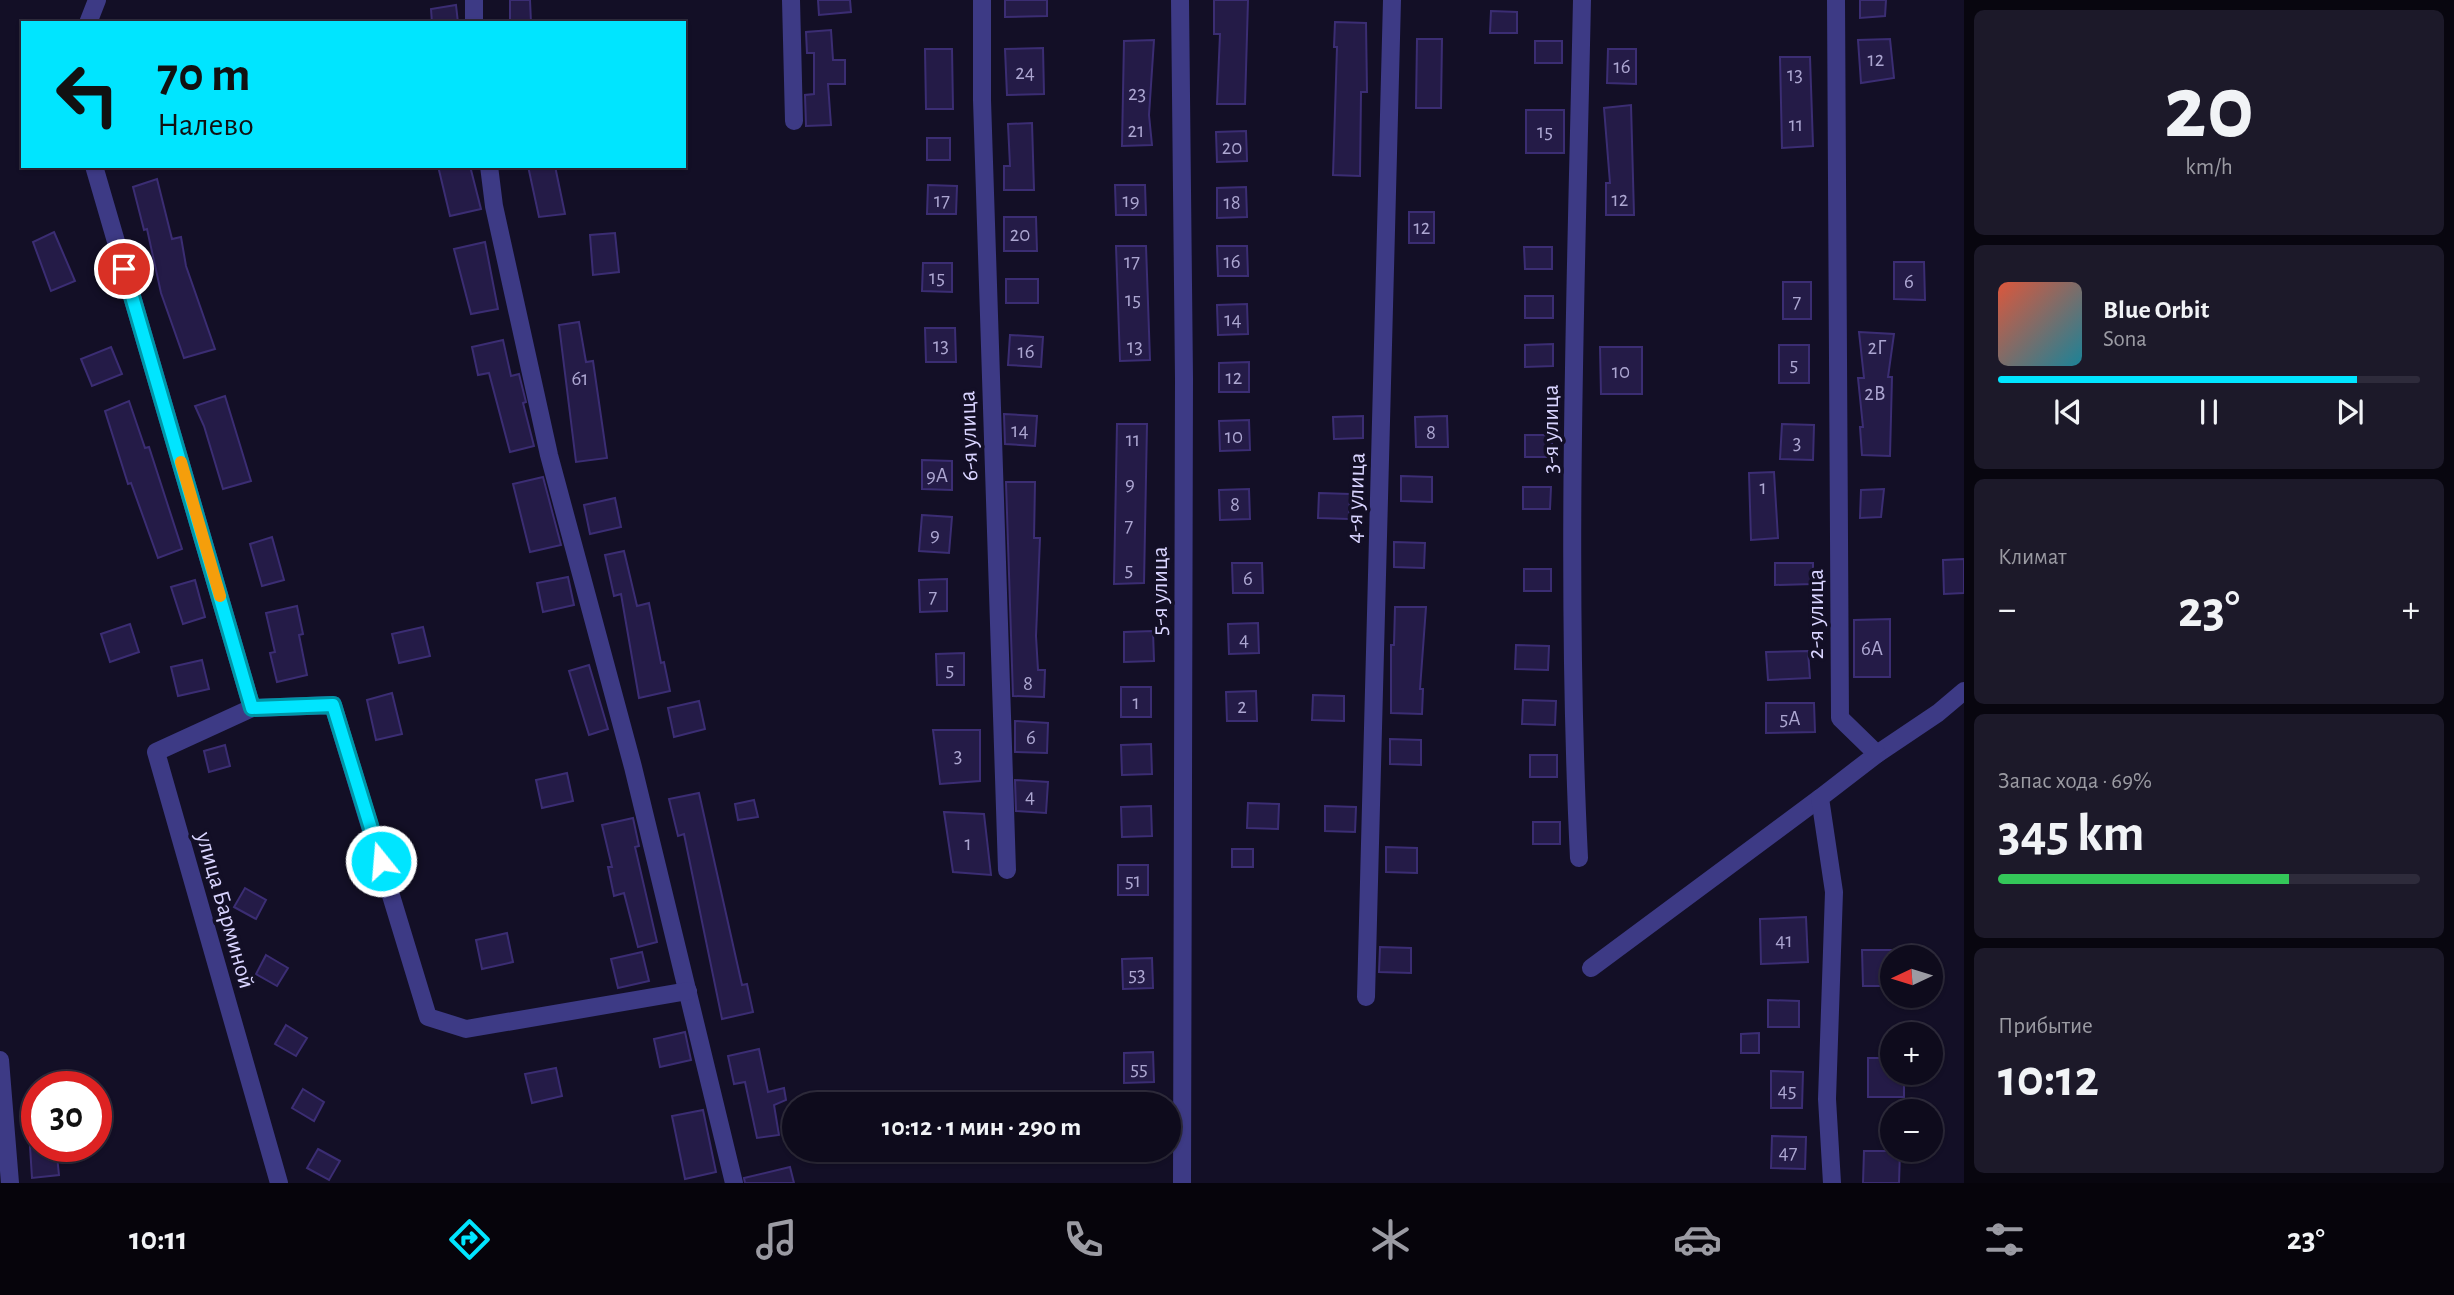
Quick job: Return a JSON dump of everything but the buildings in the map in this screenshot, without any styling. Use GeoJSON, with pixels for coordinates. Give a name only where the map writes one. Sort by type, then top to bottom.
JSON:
{"type":"FeatureCollection","features":[{"type":"Feature","properties":{"kind":"street"},"geometry":{"type":"LineString","coordinates":[[89,21],[97,0]]}},
{"type":"Feature","properties":{"kind":"street"},"geometry":{"type":"LineString","coordinates":[[474,0],[474,21]]}},
{"type":"Feature","properties":{"kind":"street"},"geometry":{"type":"LineString","coordinates":[[790,0],[794,121]]}},
{"type":"Feature","properties":{"kind":"street","name":"6-я улица"},"geometry":{"type":"LineString","coordinates":[[982,0],[982,114],[1007,870]]}},
{"type":"Feature","properties":{"kind":"street","name":"5-я улица"},"geometry":{"type":"LineString","coordinates":[[1180,0],[1184,379],[1182,1183]]}},
{"type":"Feature","properties":{"kind":"street","name":"4-я улица"},"geometry":{"type":"LineString","coordinates":[[1366,997],[1391,0]]}},
{"type":"Feature","properties":{"kind":"street","name":"3-я улица"},"geometry":{"type":"LineString","coordinates":[[1579,858],[1574,759],[1574,363],[1582,0]]}},
{"type":"Feature","properties":{"kind":"street","name":"2-я улица"},"geometry":{"type":"LineString","coordinates":[[1836,0],[1840,718],[1877,754]]}},
{"type":"Feature","properties":{"kind":"street"},"geometry":{"type":"LineString","coordinates":[[95,168],[252,708],[333,705],[428,1017],[466,1029],[688,991]]}},
{"type":"Feature","properties":{"kind":"street"},"geometry":{"type":"LineString","coordinates":[[489,168],[494,206],[549,454],[633,766],[734,1183]]}},
{"type":"Feature","properties":{"kind":"street"},"geometry":{"type":"LineString","coordinates":[[1591,968],[1877,754],[1938,713],[1964,691]]}},
{"type":"Feature","properties":{"kind":"street","name":"улица Барминой"},"geometry":{"type":"LineString","coordinates":[[252,708],[156,752],[279,1183]]}},
{"type":"Feature","properties":{"kind":"street"},"geometry":{"type":"LineString","coordinates":[[1820,798],[1834,892],[1827,1099],[1832,1183]]}},
{"type":"Feature","properties":{"kind":"street"},"geometry":{"type":"LineString","coordinates":[[0,1060],[3,1125],[10,1183]]}},
{"type":"Feature","properties":{"kind":"slow traffic"},"geometry":{"type":"LineString","coordinates":[[181,462],[220,596]]}},
{"type":"Feature","properties":{"kind":"route"},"geometry":{"type":"LineString","coordinates":[[124,269],[252,708],[333,705],[381,861]]}}]}
